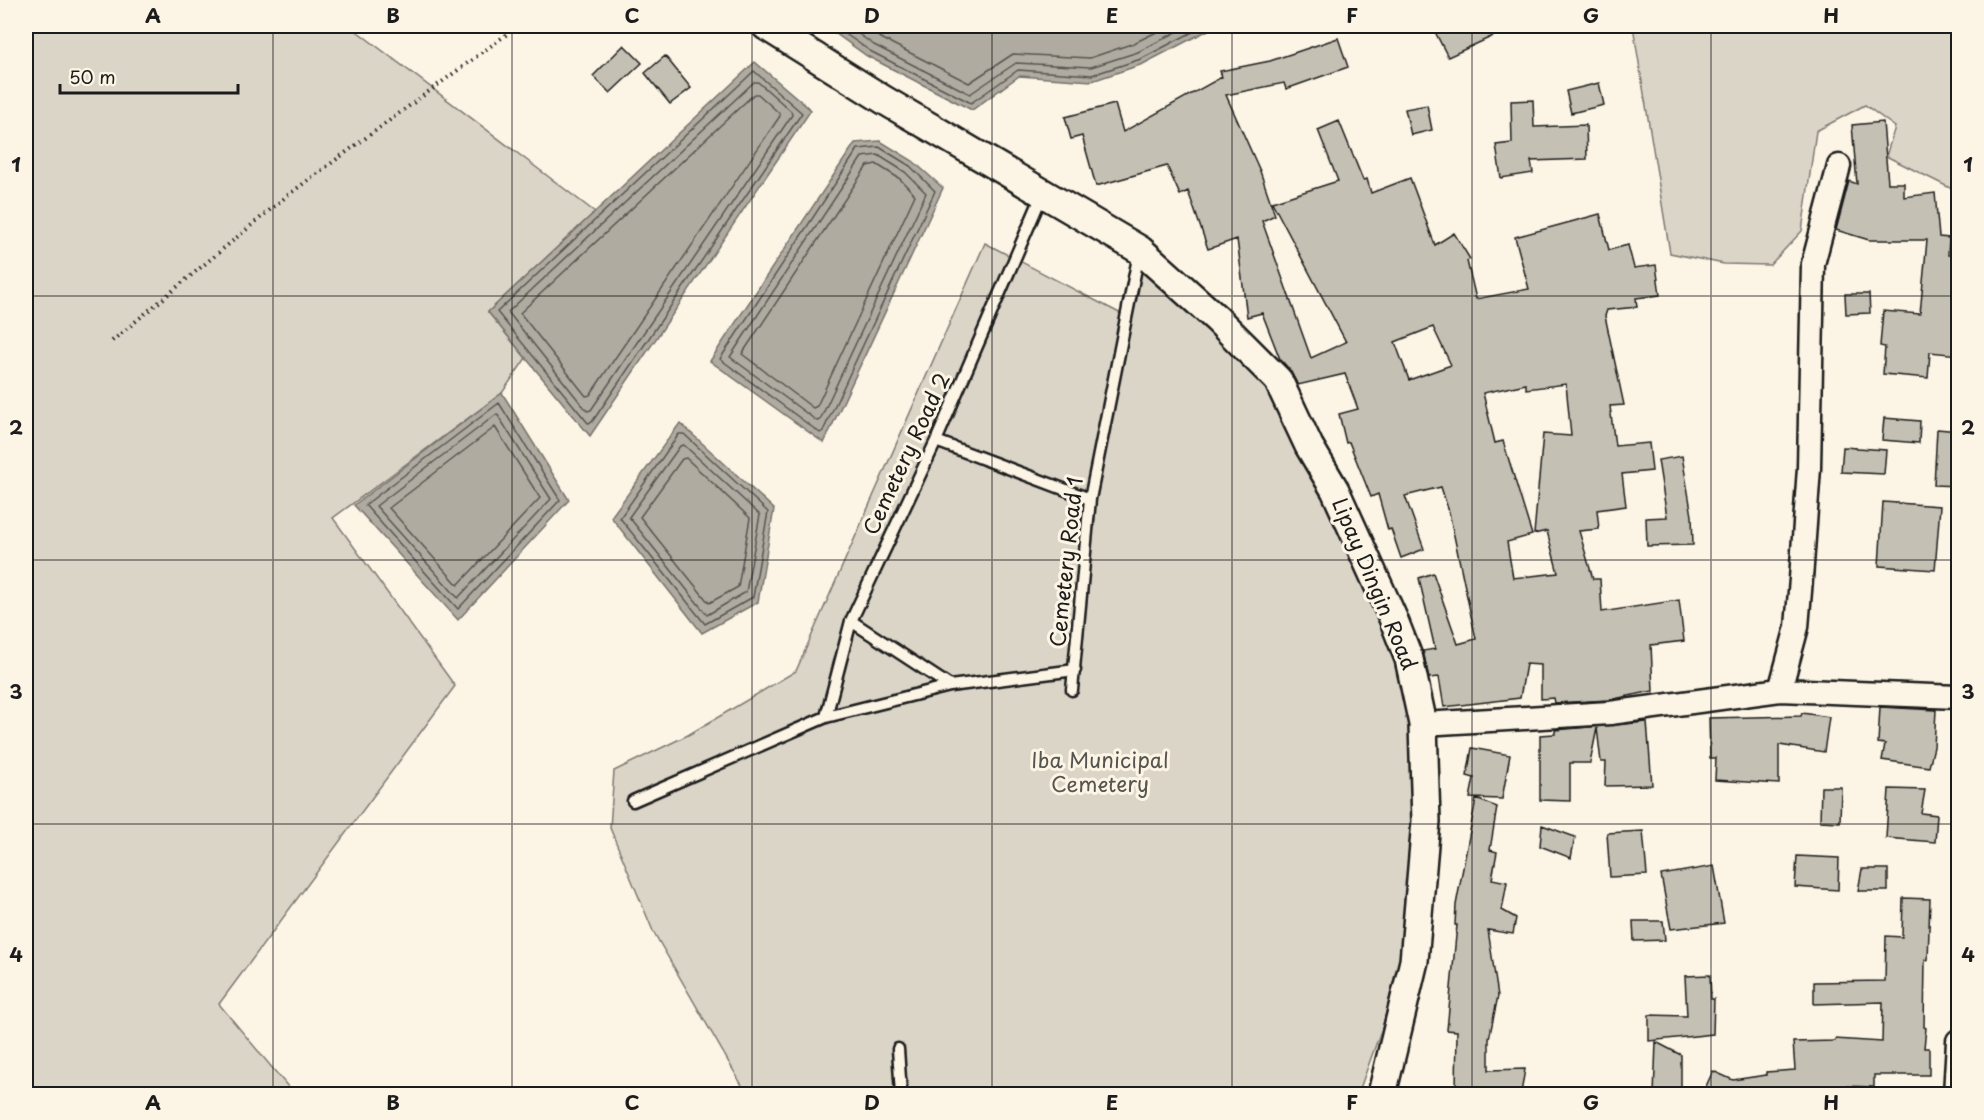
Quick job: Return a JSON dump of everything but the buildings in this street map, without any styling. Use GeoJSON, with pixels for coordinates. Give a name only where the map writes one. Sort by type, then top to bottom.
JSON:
{"type":"FeatureCollection","features":[{"type":"Feature","properties":{"kind":"street","name":"Lipay Dingin Road"},"geometry":{"type":"LineString","coordinates":[[766,26],[843,75],[1140,250],[1217,319],[1278,380],[1309,446],[1335,490],[1393,618],[1409,659],[1423,724],[1426,821],[1414,961],[1382,1095]]}},
{"type":"Feature","properties":{"kind":"street"},"geometry":{"type":"LineString","coordinates":[[1780,690],[1797,627],[1801,579],[1809,468],[1813,264],[1839,166]]}},
{"type":"Feature","properties":{"kind":"street"},"geometry":{"type":"LineString","coordinates":[[1423,724],[1610,713],[1780,690],[1959,697]]}},
{"type":"Feature","properties":{"kind":"street"},"geometry":{"type":"LineString","coordinates":[[1955,1095],[1959,1041]]}},
{"type":"Feature","properties":{"kind":"lane","name":"Cemetery Road 2"},"geometry":{"type":"LineString","coordinates":[[826,717],[851,621],[936,441],[1043,193]]}},
{"type":"Feature","properties":{"kind":"lane","name":"Cemetery Road 1"},"geometry":{"type":"LineString","coordinates":[[633,801],[826,717],[950,686],[1075,670],[1090,499],[1140,250]]}},
{"type":"Feature","properties":{"kind":"lane"},"geometry":{"type":"LineString","coordinates":[[936,441],[1090,499]]}},
{"type":"Feature","properties":{"kind":"lane"},"geometry":{"type":"LineString","coordinates":[[851,621],[950,686]]}},
{"type":"Feature","properties":{"kind":"lane"},"geometry":{"type":"LineString","coordinates":[[1072,690],[1075,670]]}},
{"type":"Feature","properties":{"kind":"lane"},"geometry":{"type":"LineString","coordinates":[[898,1049],[901,1095]]}},
{"type":"Feature","properties":{"kind":"path"},"geometry":{"type":"LineString","coordinates":[[112,341],[288,195],[518,26]]}},
{"type":"Feature","properties":{"kind":"green space"},"geometry":{"type":"Polygon","coordinates":[[[26,26],[350,26],[595,212],[488,312],[526,358],[502,393],[333,518],[455,686],[219,1004],[294,1094],[26,1094],[26,26]]]}},
{"type":"Feature","properties":{"kind":"green space"},"geometry":{"type":"Polygon","coordinates":[[[1633,26],[1958,26],[1958,192],[1886,156],[1895,127],[1865,105],[1816,131],[1802,231],[1770,265],[1724,264],[1670,253],[1633,26]]]}},
{"type":"Feature","properties":{"kind":"green space","name":"Iba Municipal Cemetery"},"geometry":{"type":"Polygon","coordinates":[[[985,243],[1129,318],[1140,263],[1275,390],[1404,664],[1420,823],[1403,945],[1383,1025],[1358,1094],[747,1094],[653,931],[610,828],[614,771],[688,735],[796,671],[985,243]]]}},
{"type":"Feature","properties":{"kind":"water"},"geometry":{"type":"Polygon","coordinates":[[[825,26],[1216,26],[1143,64],[1092,81],[1019,76],[972,110],[867,56],[825,26]]]}},
{"type":"Feature","properties":{"kind":"water"},"geometry":{"type":"Polygon","coordinates":[[[755,62],[811,110],[590,436],[488,312],[755,62]]]}},
{"type":"Feature","properties":{"kind":"water"},"geometry":{"type":"Polygon","coordinates":[[[880,141],[913,161],[943,188],[824,443],[710,361],[855,143],[880,141]]]}},
{"type":"Feature","properties":{"kind":"water"},"geometry":{"type":"Polygon","coordinates":[[[502,393],[569,500],[458,620],[354,505],[502,393]]]}},
{"type":"Feature","properties":{"kind":"water"},"geometry":{"type":"Polygon","coordinates":[[[680,423],[774,509],[758,602],[702,633],[611,517],[680,423]]]}}]}
